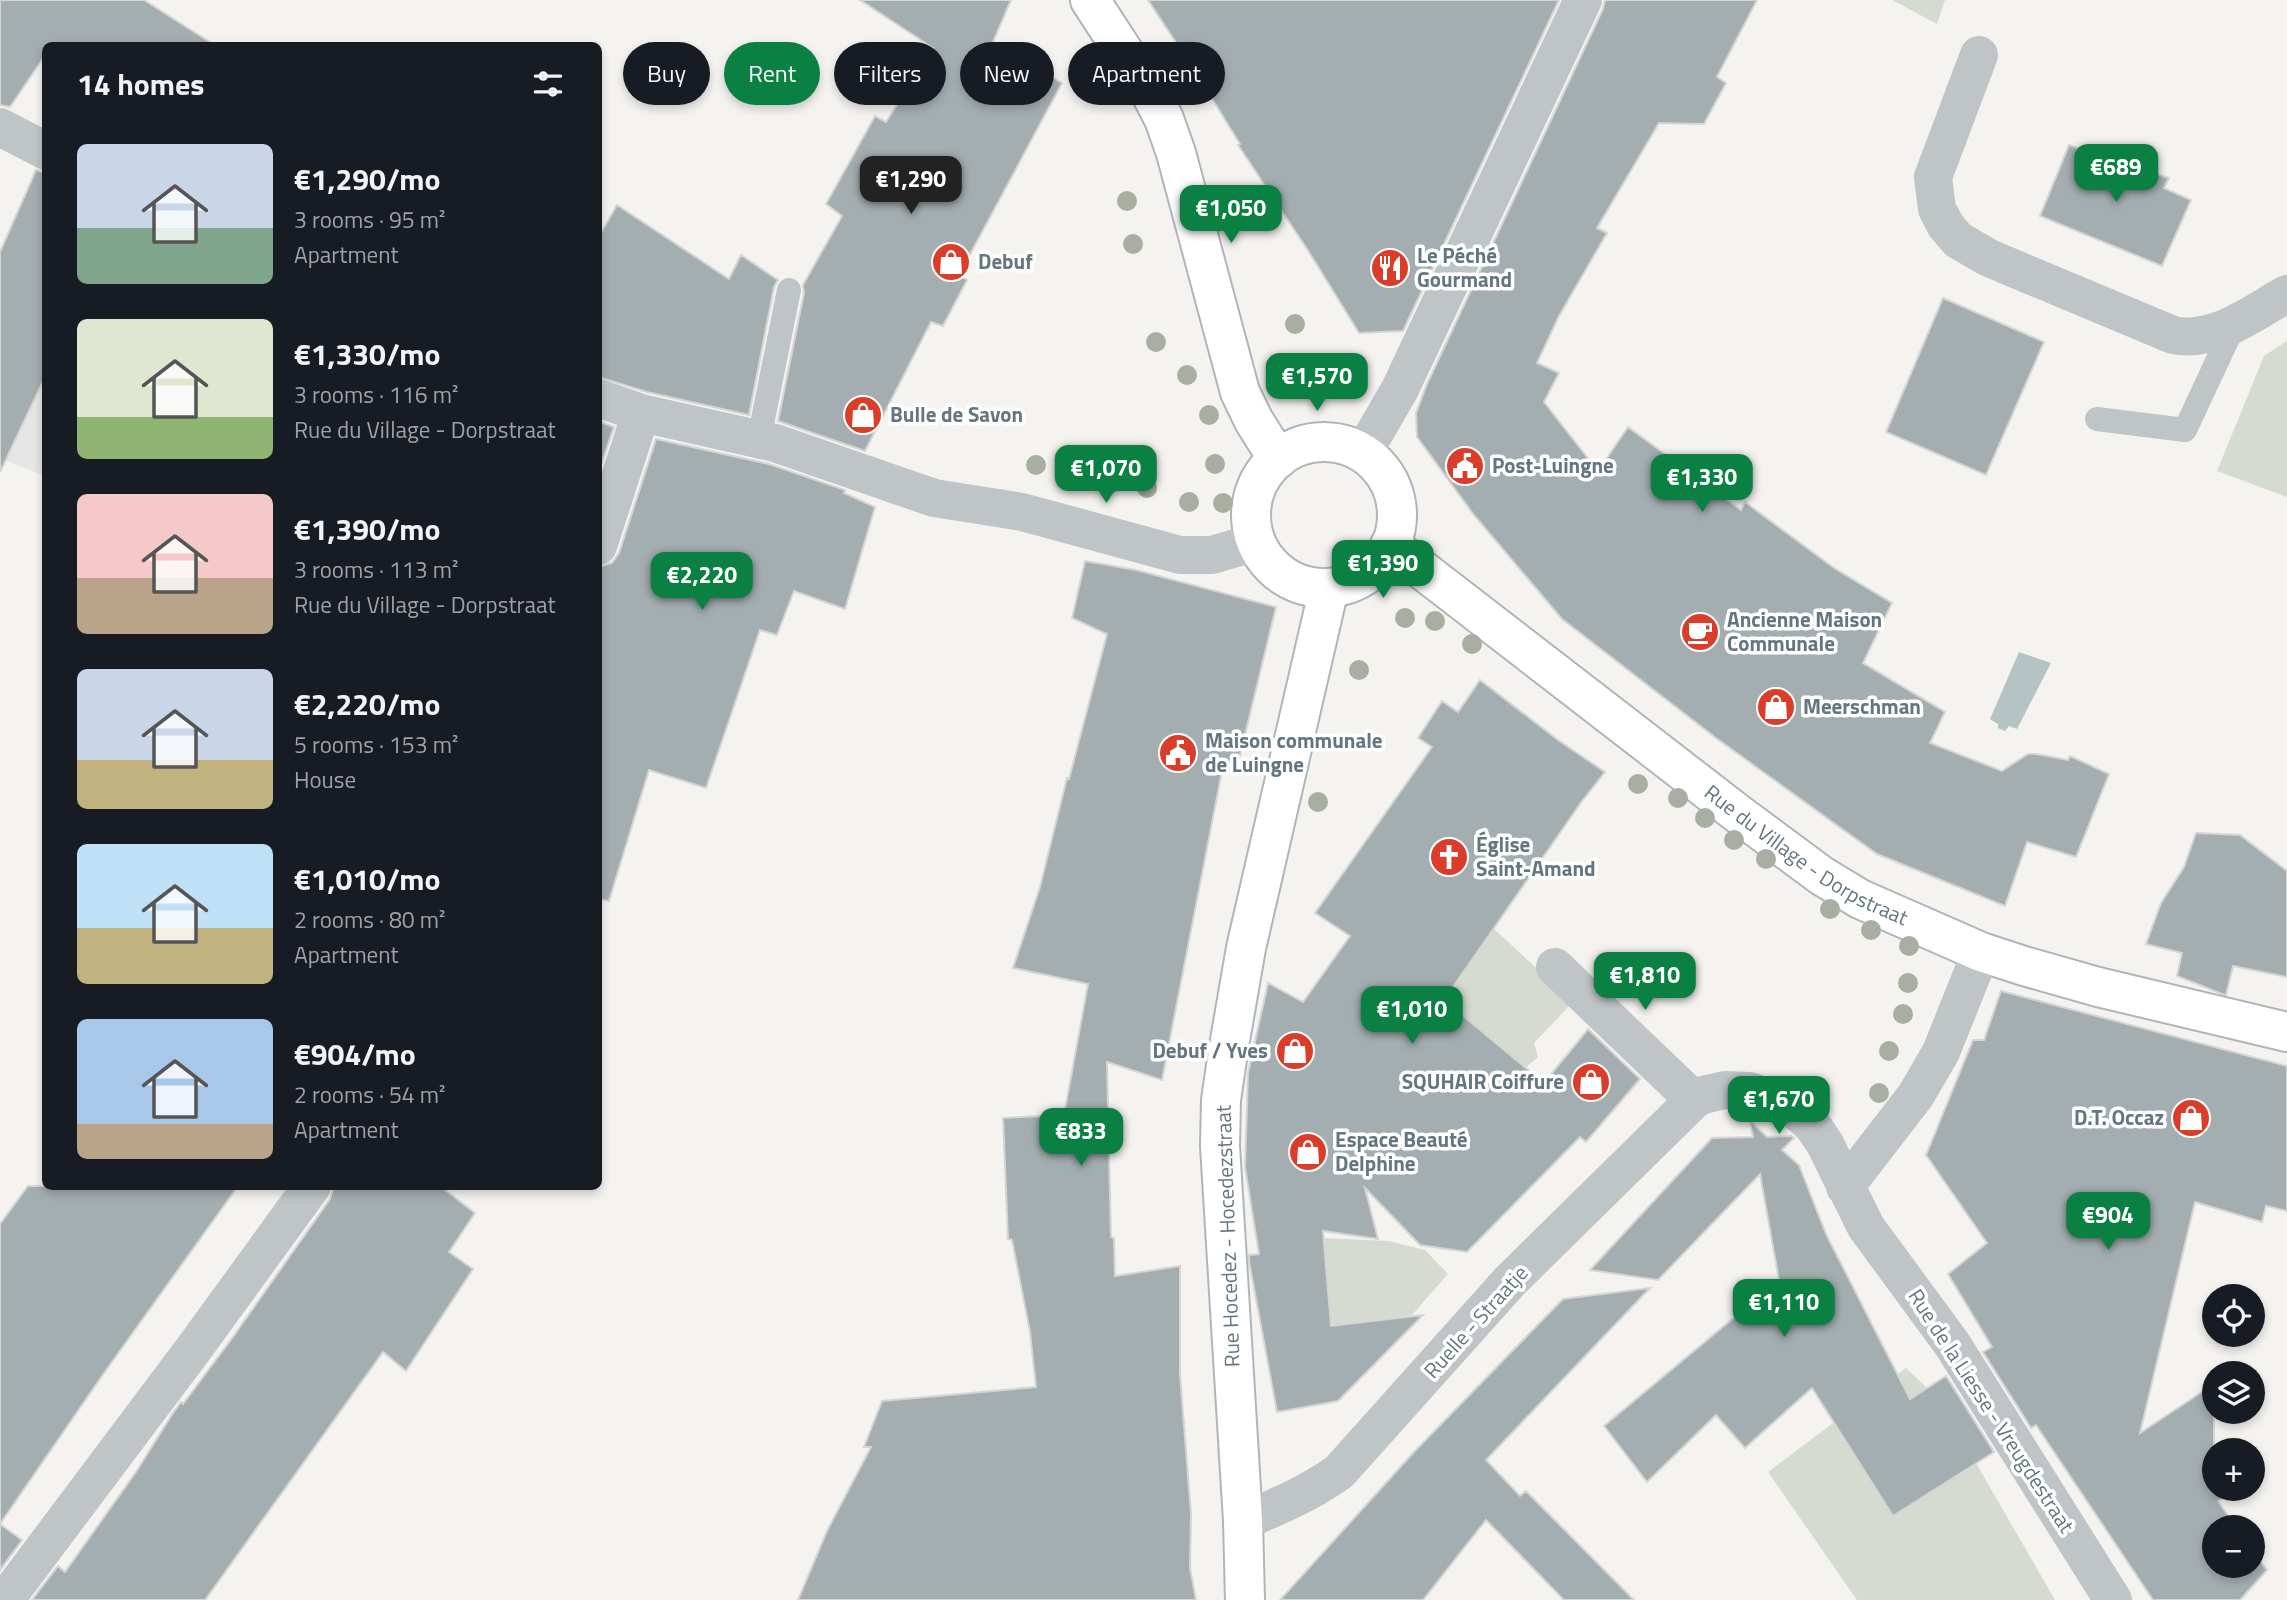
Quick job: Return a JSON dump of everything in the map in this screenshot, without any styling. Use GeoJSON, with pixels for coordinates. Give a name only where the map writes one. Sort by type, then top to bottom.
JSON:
{"type":"FeatureCollection","features":[{"type":"Feature","properties":{"kind":"street"},"geometry":{"type":"LineString","coordinates":[[1090,0],[1164,118],[1176,153],[1240,392],[1254,421],[1278,459]]}},
{"type":"Feature","properties":{"kind":"street"},"geometry":{"type":"LineString","coordinates":[[1363,453],[1400,389],[1583,0]]}},
{"type":"Feature","properties":{"kind":"street"},"geometry":{"type":"LineString","coordinates":[[1979,54],[1933,177],[1937,209],[1958,240],[1989,258],[2173,335],[2187,338],[2201,337],[2235,323],[2287,294]]}},
{"type":"Feature","properties":{"kind":"street"},"geometry":{"type":"LineString","coordinates":[[0,127],[42,149]]}},
{"type":"Feature","properties":{"kind":"street"},"geometry":{"type":"LineString","coordinates":[[602,399],[641,414],[759,439],[934,498],[1022,512],[1180,555],[1212,555],[1256,542]]}},
{"type":"Feature","properties":{"kind":"street"},"geometry":{"type":"LineString","coordinates":[[602,534],[641,414]]}},
{"type":"Feature","properties":{"kind":"street"},"geometry":{"type":"LineString","coordinates":[[1319,443],[1349,446],[1363,453],[1382,471],[1394,494],[1397,520],[1391,545],[1384,557],[1366,575],[1342,586],[1306,587],[1285,577],[1268,562],[1252,530],[1251,503],[1260,479],[1278,459],[1297,447],[1319,443]]}},
{"type":"Feature","properties":{"kind":"street","name":"Rue du Village - Dorpstraat"},"geometry":{"type":"LineString","coordinates":[[1391,545],[1654,750],[1822,876],[1860,899],[1980,952],[2098,987],[2287,1032]]}},
{"type":"Feature","properties":{"kind":"street","name":"Rue Hocedez - Hocedezstraat"},"geometry":{"type":"LineString","coordinates":[[1245,1600],[1243,1521],[1220,1146],[1222,1100],[1247,948],[1329,588]]}},
{"type":"Feature","properties":{"kind":"street"},"geometry":{"type":"LineString","coordinates":[[1845,1187],[1916,1095],[1941,1052],[1980,952]]}},
{"type":"Feature","properties":{"kind":"street"},"geometry":{"type":"LineString","coordinates":[[1555,967],[1694,1100]]}},
{"type":"Feature","properties":{"kind":"street","name":"Rue de la Liesse - Vreugdestraat"},"geometry":{"type":"LineString","coordinates":[[1694,1100],[1726,1090],[1750,1091],[1793,1108],[1813,1126],[1878,1245],[1952,1344],[2113,1600]]}},
{"type":"Feature","properties":{"kind":"street","name":"Ruelle - Straatje"},"geometry":{"type":"LineString","coordinates":[[1243,1521],[1315,1489],[1339,1472],[1510,1281],[1694,1100]]}},
{"type":"Feature","properties":{"kind":"street"},"geometry":{"type":"LineString","coordinates":[[5,1600],[309,1190]]}},
{"type":"Feature","properties":{"kind":"lane"},"geometry":{"type":"LineString","coordinates":[[759,439],[789,290]]}},
{"type":"Feature","properties":{"kind":"lane"},"geometry":{"type":"LineString","coordinates":[[2097,419],[2185,430],[2235,323]]}},
{"type":"Feature","properties":{"kind":"shaded area"},"geometry":{"type":"Polygon","coordinates":[[[1892,0],[1945,0],[1937,24],[1892,0]]]}},
{"type":"Feature","properties":{"kind":"shaded area"},"geometry":{"type":"Polygon","coordinates":[[[42,219],[42,475],[0,458],[42,219]]]}},
{"type":"Feature","properties":{"kind":"shaded area"},"geometry":{"type":"Polygon","coordinates":[[[2287,341],[2287,497],[2217,471],[2264,356],[2287,341]]]}},
{"type":"Feature","properties":{"kind":"shaded area"},"geometry":{"type":"Polygon","coordinates":[[[2019,652],[2051,663],[2017,729],[2009,726],[2005,731],[1990,719],[2019,652]]]}},
{"type":"Feature","properties":{"kind":"shaded area"},"geometry":{"type":"Polygon","coordinates":[[[1494,929],[1573,1002],[1534,1043],[1538,1057],[1517,1075],[1435,1014],[1494,929]]]}},
{"type":"Feature","properties":{"kind":"shaded area"},"geometry":{"type":"Polygon","coordinates":[[[1323,1238],[1389,1241],[1425,1250],[1448,1274],[1412,1315],[1331,1326],[1323,1238]]]}},
{"type":"Feature","properties":{"kind":"shaded area"},"geometry":{"type":"Polygon","coordinates":[[[1906,1368],[1927,1388],[1976,1463],[2055,1600],[1857,1600],[1768,1472],[1906,1368]]]}},
{"type":"Feature","properties":{"kind":"building"},"geometry":{"type":"Polygon","coordinates":[[[0,0],[144,0],[210,42],[42,42],[42,60],[10,107],[0,105],[0,0]]]}},
{"type":"Feature","properties":{"kind":"building"},"geometry":{"type":"Polygon","coordinates":[[[860,0],[1011,0],[993,42],[960,42],[960,105],[1050,105],[959,275],[967,280],[943,326],[931,322],[865,451],[778,421],[804,293],[803,285],[842,216],[826,204],[875,116],[886,122],[897,105],[946,105],[946,42],[924,42],[860,0]]]}},
{"type":"Feature","properties":{"kind":"building"},"geometry":{"type":"Polygon","coordinates":[[[1148,0],[1559,0],[1403,331],[1359,333],[1238,145],[1240,144],[1216,105],[1225,105],[1225,42],[1176,42],[1148,0]]]}},
{"type":"Feature","properties":{"kind":"building"},"geometry":{"type":"Polygon","coordinates":[[[1605,0],[1757,0],[1717,77],[1726,83],[1704,124],[1659,123],[1597,228],[1607,233],[1559,316],[1537,363],[1559,373],[1544,402],[1598,471],[1628,427],[1741,510],[1745,502],[1834,568],[1892,603],[1863,663],[1945,712],[1930,743],[2002,771],[2028,754],[2036,754],[2068,760],[2070,756],[2109,774],[2076,857],[2027,842],[2005,906],[1877,854],[1716,738],[1562,619],[1474,515],[1417,437],[1416,413],[1427,384],[1605,0]]]}},
{"type":"Feature","properties":{"kind":"building"},"geometry":{"type":"Polygon","coordinates":[[[1054,78],[1062,83],[1054,98],[1054,78]]]}},
{"type":"Feature","properties":{"kind":"building"},"geometry":{"type":"Polygon","coordinates":[[[2069,145],[2169,178],[2164,188],[2191,200],[2162,266],[2040,216],[2069,145]]]}},
{"type":"Feature","properties":{"kind":"building"},"geometry":{"type":"Polygon","coordinates":[[[36,170],[42,172],[42,383],[0,472],[0,252],[36,170]]]}},
{"type":"Feature","properties":{"kind":"building"},"geometry":{"type":"Polygon","coordinates":[[[617,205],[729,279],[741,255],[778,280],[774,287],[749,415],[647,392],[602,378],[602,231],[617,205]]]}},
{"type":"Feature","properties":{"kind":"building"},"geometry":{"type":"Polygon","coordinates":[[[1943,298],[2044,342],[1986,475],[1886,432],[1943,298]]]}},
{"type":"Feature","properties":{"kind":"building"},"geometry":{"type":"Polygon","coordinates":[[[602,422],[614,427],[602,462],[602,422]]]}},
{"type":"Feature","properties":{"kind":"building"},"geometry":{"type":"Polygon","coordinates":[[[656,439],[769,464],[845,490],[844,493],[875,507],[845,609],[794,591],[777,635],[760,630],[706,788],[649,770],[609,901],[602,900],[602,566],[612,563],[619,553],[656,439]]]}},
{"type":"Feature","properties":{"kind":"building"},"geometry":{"type":"Polygon","coordinates":[[[1085,561],[1136,570],[1276,607],[1236,772],[1222,771],[1162,1080],[1107,1062],[1111,1237],[1114,1238],[1115,1276],[1180,1266],[1180,1374],[1191,1514],[1190,1568],[1196,1600],[798,1600],[827,1531],[871,1447],[864,1447],[882,1401],[1036,1387],[1030,1332],[1012,1240],[1008,1239],[1003,1118],[1064,1115],[1088,984],[1013,968],[1040,887],[1107,634],[1072,618],[1085,561]]]}},
{"type":"Feature","properties":{"kind":"building"},"geometry":{"type":"Polygon","coordinates":[[[1480,680],[1605,772],[1444,1000],[1544,1083],[1588,1029],[1640,1079],[1586,1142],[1580,1137],[1467,1252],[1420,1245],[1365,1188],[1378,1239],[1323,1231],[1331,1326],[1423,1315],[1338,1401],[1277,1412],[1249,1261],[1249,1255],[1259,1254],[1245,1167],[1248,1073],[1268,983],[1303,1002],[1350,936],[1315,913],[1432,747],[1418,738],[1442,701],[1458,712],[1480,680]]]}},
{"type":"Feature","properties":{"kind":"building"},"geometry":{"type":"Polygon","coordinates":[[[2196,833],[2240,835],[2287,871],[2287,977],[2233,966],[2226,995],[2177,976],[2182,953],[2146,944],[2161,903],[2184,867],[2196,833]]]}},
{"type":"Feature","properties":{"kind":"building"},"geometry":{"type":"Polygon","coordinates":[[[2001,991],[2287,1066],[2287,1211],[2266,1206],[2262,1222],[2195,1202],[2140,1433],[2202,1392],[2202,1424],[2214,1424],[2214,1438],[2202,1438],[2202,1501],[2218,1501],[2228,1515],[2202,1515],[2202,1578],[2260,1578],[2240,1600],[2153,1600],[2036,1425],[2031,1428],[1983,1352],[1992,1347],[1948,1274],[1987,1243],[1926,1155],[1973,1040],[1984,1040],[2001,991]]]}},
{"type":"Feature","properties":{"kind":"building"},"geometry":{"type":"Polygon","coordinates":[[[1750,1121],[1767,1137],[1794,1138],[1782,1150],[1799,1165],[1826,1234],[1910,1399],[1946,1376],[1994,1452],[1893,1516],[1812,1388],[1745,1448],[1716,1415],[1647,1482],[1604,1426],[1779,1280],[1760,1174],[1658,1280],[1590,1270],[1712,1138],[1753,1137],[1750,1121]]]}},
{"type":"Feature","properties":{"kind":"building"},"geometry":{"type":"Polygon","coordinates":[[[28,1186],[42,1186],[42,1190],[235,1190],[0,1524],[0,1224],[28,1186]]]}},
{"type":"Feature","properties":{"kind":"building"},"geometry":{"type":"Polygon","coordinates":[[[333,1190],[445,1190],[475,1213],[449,1252],[473,1269],[406,1371],[383,1352],[205,1600],[32,1600],[58,1566],[65,1572],[136,1472],[173,1413],[181,1402],[183,1404],[233,1337],[330,1199],[333,1190]]]}},
{"type":"Feature","properties":{"kind":"building"},"geometry":{"type":"Polygon","coordinates":[[[1650,1288],[1486,1460],[1520,1496],[1526,1491],[1634,1600],[1564,1600],[1486,1520],[1423,1600],[1280,1600],[1414,1452],[1563,1299],[1650,1288]]]}},
{"type":"Feature","properties":{"kind":"building"},"geometry":{"type":"Polygon","coordinates":[[[0,1524],[22,1540],[0,1570],[0,1524]]]}},
{"type":"Feature","properties":{"kind":"place","name":"Debuf"},"geometry":{"type":"Point","coordinates":[951,262]}},
{"type":"Feature","properties":{"kind":"place","name":"Le Péché Gourmand"},"geometry":{"type":"Point","coordinates":[1390,268]}},
{"type":"Feature","properties":{"kind":"place","name":"Bulle de Savon"},"geometry":{"type":"Point","coordinates":[863,415]}},
{"type":"Feature","properties":{"kind":"place","name":"Post-Luingne"},"geometry":{"type":"Point","coordinates":[1465,466]}},
{"type":"Feature","properties":{"kind":"place","name":"Ancienne Maison Communale"},"geometry":{"type":"Point","coordinates":[1700,632]}},
{"type":"Feature","properties":{"kind":"place","name":"Meerschman"},"geometry":{"type":"Point","coordinates":[1776,707]}},
{"type":"Feature","properties":{"kind":"place","name":"Maison communale de Luingne"},"geometry":{"type":"Point","coordinates":[1178,753]}},
{"type":"Feature","properties":{"kind":"place","name":"Église Saint-Amand"},"geometry":{"type":"Point","coordinates":[1449,857]}},
{"type":"Feature","properties":{"kind":"place","name":"Debuf / Yves"},"geometry":{"type":"Point","coordinates":[1295,1051]}},
{"type":"Feature","properties":{"kind":"place","name":"SQUHAIR Coiffure"},"geometry":{"type":"Point","coordinates":[1591,1082]}},
{"type":"Feature","properties":{"kind":"place","name":"D.T. Occaz"},"geometry":{"type":"Point","coordinates":[2191,1118]}},
{"type":"Feature","properties":{"kind":"place","name":"Espace Beauté Delphine"},"geometry":{"type":"Point","coordinates":[1308,1152]}}]}
